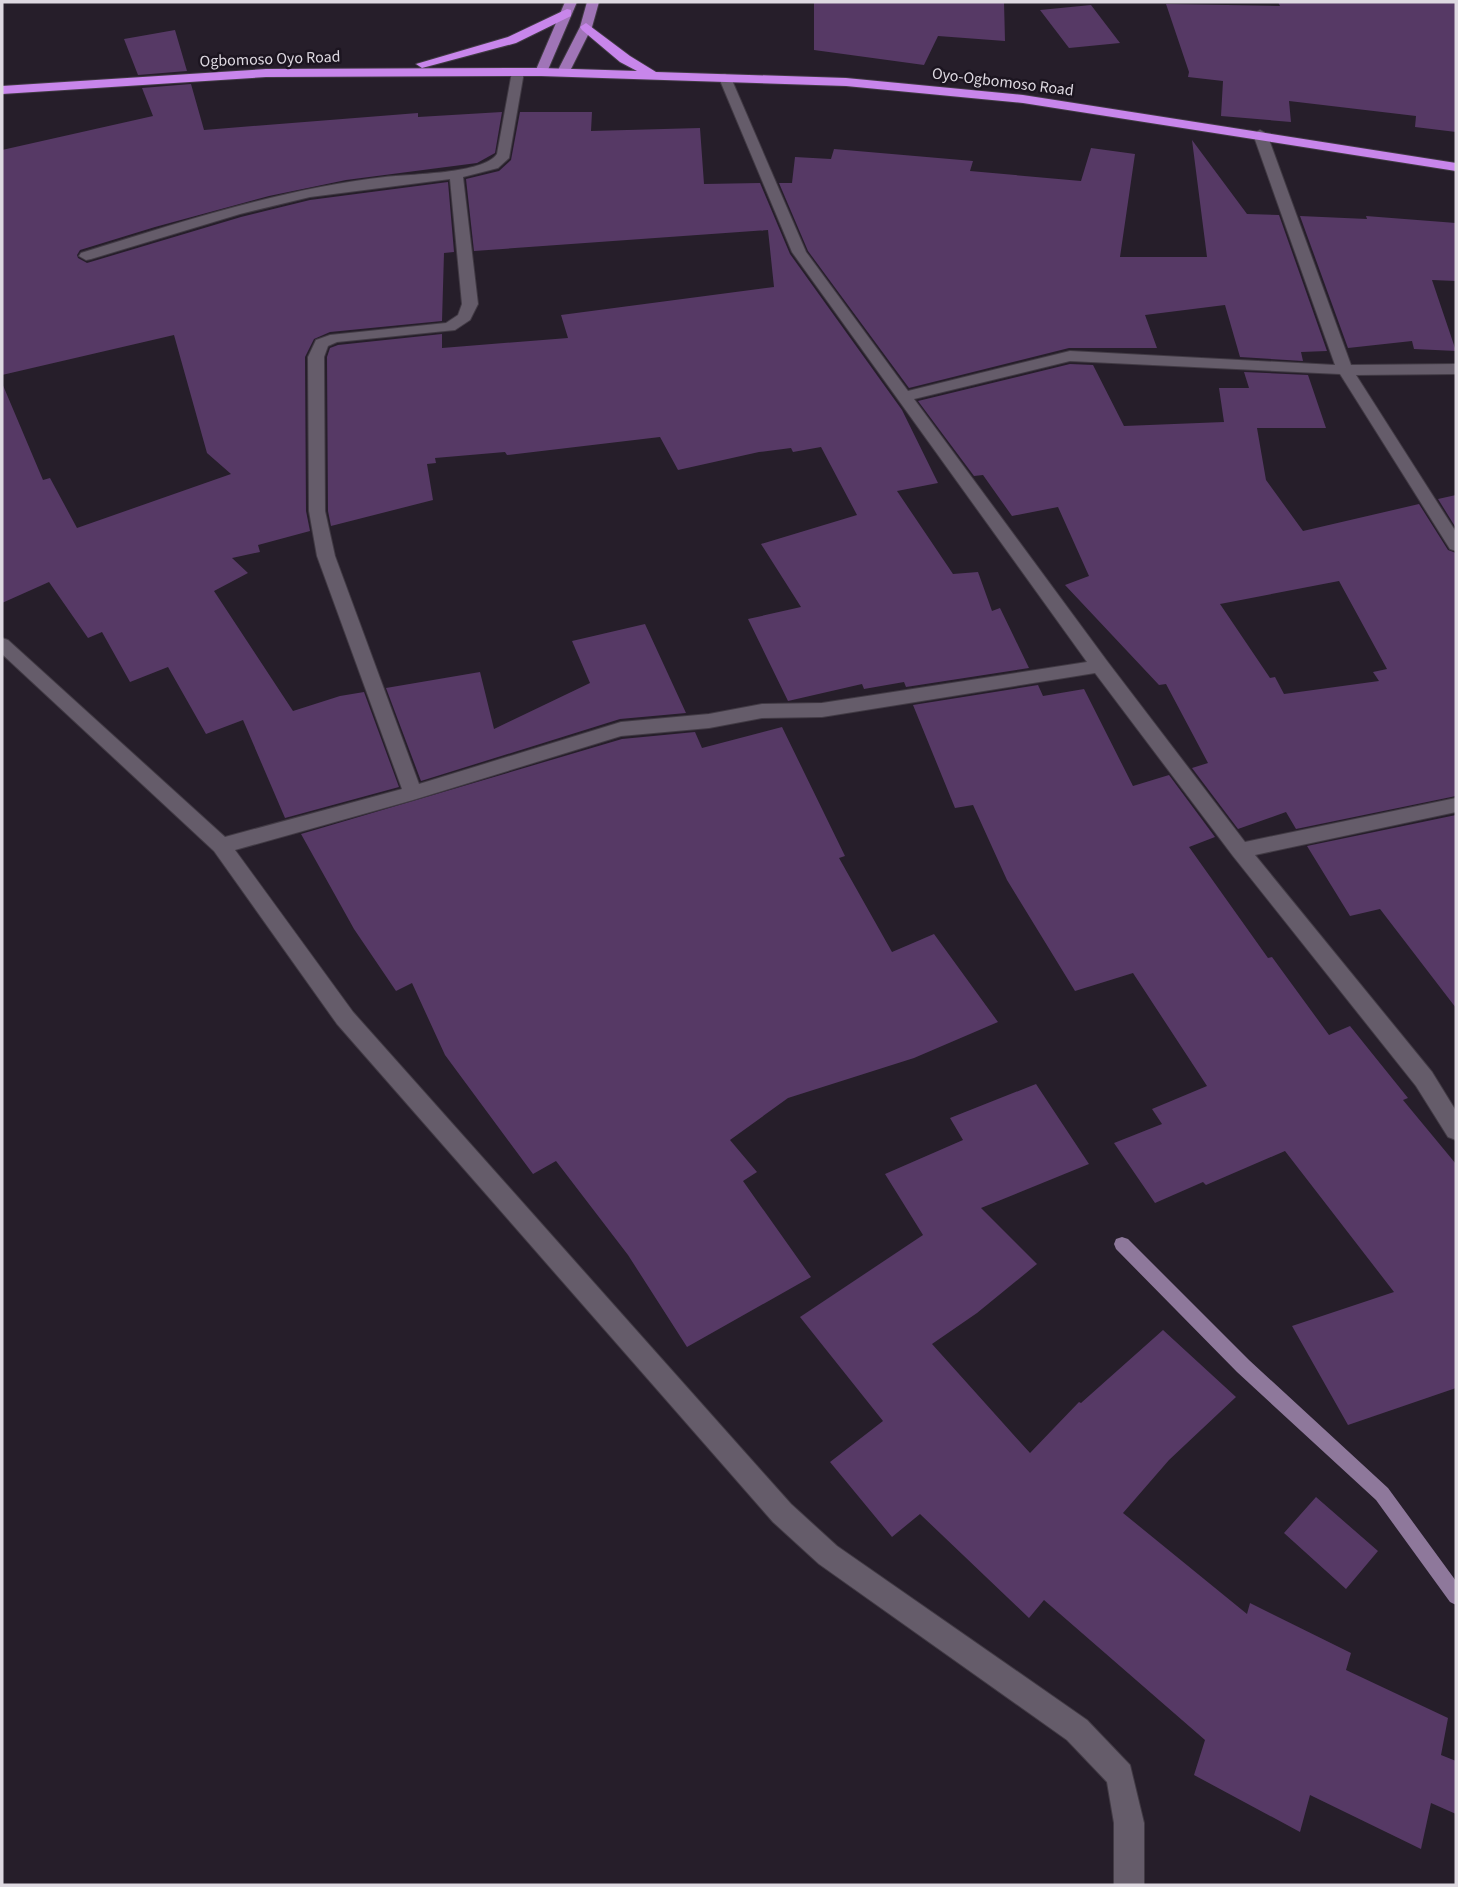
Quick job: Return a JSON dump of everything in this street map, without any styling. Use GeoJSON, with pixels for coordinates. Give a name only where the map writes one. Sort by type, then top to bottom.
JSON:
{"type":"FeatureCollection","features":[{"type":"Feature","properties":{"kind":"highway"},"geometry":{"type":"LineString","coordinates":[[383,73],[479,51],[512,40],[569,7]]}},
{"type":"Feature","properties":{"kind":"highway"},"geometry":{"type":"LineString","coordinates":[[586,27],[625,59],[653,75]]}},
{"type":"Feature","properties":{"kind":"highway","name":"Ogbomoso Oyo Road"},"geometry":{"type":"LineString","coordinates":[[2,90],[266,73],[541,72]]}},
{"type":"Feature","properties":{"kind":"highway","name":"Oyo-Ogbomoso Road"},"geometry":{"type":"LineString","coordinates":[[541,72],[846,82],[1023,99],[1260,134],[1456,167]]}},
{"type":"Feature","properties":{"kind":"main road"},"geometry":{"type":"LineString","coordinates":[[563,72],[586,27],[593,2]]}},
{"type":"Feature","properties":{"kind":"main road"},"geometry":{"type":"LineString","coordinates":[[541,72],[569,7]]}},
{"type":"Feature","properties":{"kind":"street"},"geometry":{"type":"LineString","coordinates":[[86,256],[270,201],[372,183],[456,174],[493,166],[502,159],[518,72]]}},
{"type":"Feature","properties":{"kind":"street"},"geometry":{"type":"LineString","coordinates":[[725,78],[799,252],[1100,666],[1240,850],[1424,1079],[1456,1130]]}},
{"type":"Feature","properties":{"kind":"street"},"geometry":{"type":"LineString","coordinates":[[1260,134],[1345,370],[1456,545]]}},
{"type":"Feature","properties":{"kind":"street"},"geometry":{"type":"LineString","coordinates":[[414,793],[326,556],[317,511],[316,357],[321,344],[335,338],[450,327],[465,317],[471,304],[456,174]]}},
{"type":"Feature","properties":{"kind":"street"},"geometry":{"type":"LineString","coordinates":[[904,397],[1070,356],[1345,370],[1456,369]]}},
{"type":"Feature","properties":{"kind":"street"},"geometry":{"type":"LineString","coordinates":[[2,645],[221,846],[345,1018],[782,1513],[828,1555],[1077,1730],[1120,1775],[1129,1823],[1129,1885]]}},
{"type":"Feature","properties":{"kind":"street"},"geometry":{"type":"LineString","coordinates":[[221,846],[414,793],[621,729],[709,721],[762,711],[822,710],[1100,666]]}},
{"type":"Feature","properties":{"kind":"street"},"geometry":{"type":"LineString","coordinates":[[1240,850],[1456,805]]}},
{"type":"Feature","properties":{"kind":"building"},"geometry":{"type":"Polygon","coordinates":[[[814,2],[1004,2],[1005,41],[938,36],[924,65],[814,50],[814,2]]]}},
{"type":"Feature","properties":{"kind":"building"},"geometry":{"type":"Polygon","coordinates":[[[1278,2],[1456,2],[1456,132],[1415,127],[1416,116],[1289,101],[1291,122],[1221,116],[1223,81],[1188,77],[1189,72],[1166,4],[1280,6],[1278,2]]]}},
{"type":"Feature","properties":{"kind":"building"},"geometry":{"type":"Polygon","coordinates":[[[1091,5],[1120,43],[1069,48],[1040,10],[1091,5]]]}},
{"type":"Feature","properties":{"kind":"building"},"geometry":{"type":"Polygon","coordinates":[[[175,30],[187,71],[138,75],[124,39],[175,30]]]}},
{"type":"Feature","properties":{"kind":"building"},"geometry":{"type":"Polygon","coordinates":[[[191,84],[204,130],[418,113],[418,117],[502,112],[495,153],[477,163],[346,180],[269,196],[80,250],[77,255],[87,263],[241,217],[310,200],[448,182],[454,252],[444,253],[442,321],[330,332],[314,339],[305,357],[306,511],[310,531],[258,545],[260,552],[232,558],[248,573],[214,591],[293,711],[340,696],[364,692],[399,787],[285,818],[243,720],[206,734],[168,667],[130,682],[102,632],[88,638],[49,582],[2,603],[2,383],[43,480],[50,478],[77,528],[231,474],[207,453],[174,335],[2,375],[2,150],[153,116],[142,88],[191,84]]]}},
{"type":"Feature","properties":{"kind":"building"},"geometry":{"type":"Polygon","coordinates":[[[520,112],[592,112],[591,131],[700,128],[704,184],[760,183],[790,254],[902,410],[938,483],[897,491],[953,574],[978,572],[992,611],[1000,608],[1029,668],[906,687],[904,682],[864,689],[862,684],[788,701],[748,619],[801,607],[761,544],[857,515],[821,447],[793,452],[791,448],[759,452],[678,470],[660,437],[507,455],[505,452],[435,458],[436,463],[427,464],[433,500],[331,526],[328,511],[327,357],[330,348],[442,334],[442,348],[568,338],[561,315],[774,287],[768,230],[474,251],[466,179],[499,171],[511,160],[520,112]]]}},
{"type":"Feature","properties":{"kind":"building"},"geometry":{"type":"Polygon","coordinates":[[[1192,140],[1247,214],[1279,215],[1327,351],[1301,352],[1303,361],[1240,357],[1225,305],[1145,315],[1157,348],[1069,348],[909,388],[808,251],[779,183],[792,183],[795,157],[831,159],[834,149],[973,161],[970,171],[1081,181],[1091,148],[1135,154],[1120,257],[1207,257],[1192,140]]]}},
{"type":"Feature","properties":{"kind":"building"},"geometry":{"type":"Polygon","coordinates":[[[1300,216],[1367,219],[1366,216],[1456,223],[1456,281],[1432,280],[1456,351],[1414,349],[1412,341],[1348,348],[1300,216]]]}},
{"type":"Feature","properties":{"kind":"building"},"geometry":{"type":"Polygon","coordinates":[[[1070,364],[1093,365],[1124,426],[1224,422],[1219,388],[1249,388],[1244,372],[1308,375],[1326,428],[1257,428],[1266,480],[1303,531],[1419,504],[1448,550],[1456,553],[1456,796],[1296,829],[1286,812],[1238,829],[1192,768],[1208,763],[1166,684],[1159,685],[1065,585],[1089,576],[1058,507],[1012,516],[983,475],[974,476],[918,401],[1070,364]],[[1339,581],[1220,604],[1270,678],[1275,677],[1284,694],[1379,681],[1373,672],[1387,669],[1339,581]]]}},
{"type":"Feature","properties":{"kind":"building"},"geometry":{"type":"Polygon","coordinates":[[[1456,495],[1456,528],[1438,499],[1456,495]]]}},
{"type":"Feature","properties":{"kind":"building"},"geometry":{"type":"Polygon","coordinates":[[[645,624],[686,713],[620,719],[421,781],[386,688],[480,672],[494,729],[590,683],[572,641],[645,624]]]}},
{"type":"Feature","properties":{"kind":"building"},"geometry":{"type":"Polygon","coordinates":[[[1038,685],[1043,696],[1084,689],[1133,786],[1169,775],[1215,837],[1189,847],[1268,958],[1272,957],[1329,1035],[1350,1026],[1408,1098],[1403,1100],[1456,1164],[1456,1388],[1348,1425],[1292,1326],[1394,1292],[1285,1151],[1206,1185],[1203,1182],[1155,1203],[1114,1143],[1162,1124],[1152,1109],[1207,1086],[1133,973],[1075,991],[1007,880],[973,805],[955,808],[913,705],[1038,685]]]}},
{"type":"Feature","properties":{"kind":"building"},"geometry":{"type":"Polygon","coordinates":[[[782,727],[845,856],[839,858],[892,952],[934,934],[998,1022],[914,1058],[788,1098],[730,1140],[757,1172],[743,1181],[811,1277],[687,1347],[628,1255],[556,1161],[533,1174],[445,1055],[412,983],[396,991],[354,929],[301,834],[622,739],[695,732],[702,748],[782,727]]]}},
{"type":"Feature","properties":{"kind":"building"},"geometry":{"type":"Polygon","coordinates":[[[1456,815],[1456,1008],[1380,909],[1350,916],[1307,846],[1456,815]]]}},
{"type":"Feature","properties":{"kind":"building"},"geometry":{"type":"Polygon","coordinates":[[[1036,1084],[1089,1164],[981,1208],[1037,1264],[977,1313],[932,1344],[1030,1453],[1079,1402],[1163,1330],[1236,1397],[1169,1460],[1123,1513],[1247,1614],[1250,1603],[1351,1653],[1346,1670],[1448,1718],[1441,1755],[1456,1761],[1456,1814],[1431,1803],[1421,1849],[1310,1795],[1300,1832],[1194,1775],[1205,1740],[1044,1600],[1029,1618],[920,1514],[892,1537],[830,1462],[883,1421],[800,1317],[923,1235],[885,1174],[963,1140],[950,1118],[1036,1084]]]}},
{"type":"Feature","properties":{"kind":"building"},"geometry":{"type":"Polygon","coordinates":[[[1316,1497],[1378,1551],[1346,1589],[1284,1533],[1316,1497]]]}},
{"type":"Feature","properties":{"kind":"waterway"},"geometry":{"type":"LineString","coordinates":[[1122,1244],[1243,1366],[1382,1494],[1456,1596]]}}]}
